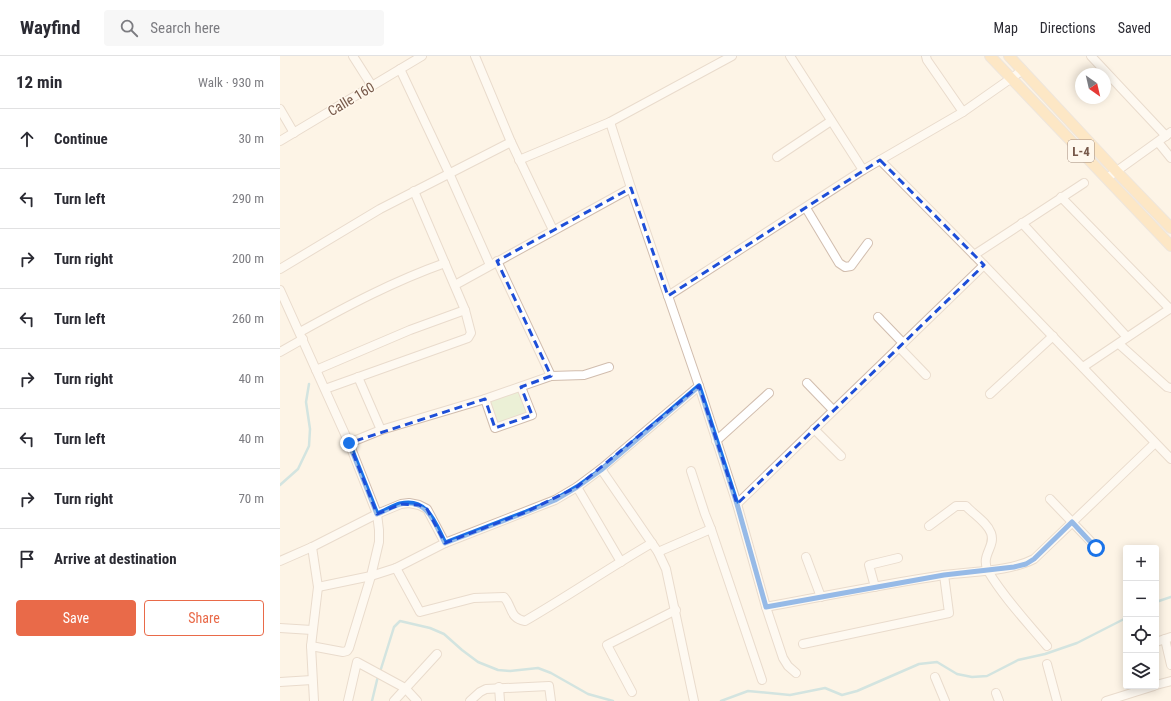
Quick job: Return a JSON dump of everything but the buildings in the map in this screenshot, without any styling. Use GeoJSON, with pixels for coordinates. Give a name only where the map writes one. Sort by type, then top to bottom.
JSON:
{"type":"FeatureCollection","features":[{"type":"Feature","properties":{"kind":"main road","name":"L-4"},"geometry":{"type":"LineString","coordinates":[[990,56],[1171,246]]}},
{"type":"Feature","properties":{"kind":"main road","name":"L-4"},"geometry":{"type":"LineString","coordinates":[[1009,56],[1171,228]]}},
{"type":"Feature","properties":{"kind":"street"},"geometry":{"type":"LineString","coordinates":[[354,56],[372,86]]}},
{"type":"Feature","properties":{"kind":"street","name":"Calle 160"},"geometry":{"type":"LineString","coordinates":[[280,141],[422,56]]}},
{"type":"Feature","properties":{"kind":"street"},"geometry":{"type":"LineString","coordinates":[[475,56],[511,142],[553,230]]}},
{"type":"Feature","properties":{"kind":"street"},"geometry":{"type":"LineString","coordinates":[[520,160],[610,122],[732,56]]}},
{"type":"Feature","properties":{"kind":"street"},"geometry":{"type":"LineString","coordinates":[[790,56],[863,170]]}},
{"type":"Feature","properties":{"kind":"street"},"geometry":{"type":"LineString","coordinates":[[926,56],[927,60],[962,112]]}},
{"type":"Feature","properties":{"kind":"street"},"geometry":{"type":"LineString","coordinates":[[1091,56],[1168,134],[1117,172],[1106,178]]}},
{"type":"Feature","properties":{"kind":"street"},"geometry":{"type":"LineString","coordinates":[[400,69],[449,173],[551,376]]}},
{"type":"Feature","properties":{"kind":"street"},"geometry":{"type":"LineString","coordinates":[[668,296],[863,170],[962,112],[1022,70]]}},
{"type":"Feature","properties":{"kind":"street"},"geometry":{"type":"LineString","coordinates":[[280,109],[294,133]]}},
{"type":"Feature","properties":{"kind":"street"},"geometry":{"type":"LineString","coordinates":[[777,157],[831,121]]}},
{"type":"Feature","properties":{"kind":"street"},"geometry":{"type":"LineString","coordinates":[[610,122],[630,188],[699,386],[737,504],[766,607],[783,658],[788,666],[796,672]]}},
{"type":"Feature","properties":{"kind":"street"},"geometry":{"type":"LineString","coordinates":[[280,269],[380,209],[511,142]]}},
{"type":"Feature","properties":{"kind":"street"},"geometry":{"type":"LineString","coordinates":[[1158,142],[1171,158]]}},
{"type":"Feature","properties":{"kind":"street"},"geometry":{"type":"LineString","coordinates":[[880,160],[984,265],[1171,459]]}},
{"type":"Feature","properties":{"kind":"street"},"geometry":{"type":"LineString","coordinates":[[974,255],[1084,183]]}},
{"type":"Feature","properties":{"kind":"street"},"geometry":{"type":"LineString","coordinates":[[455,285],[630,188]]}},
{"type":"Feature","properties":{"kind":"street"},"geometry":{"type":"LineString","coordinates":[[324,389],[468,338],[471,333],[466,310],[414,191]]}},
{"type":"Feature","properties":{"kind":"street"},"geometry":{"type":"LineString","coordinates":[[1061,197],[1170,309],[1083,367]]}},
{"type":"Feature","properties":{"kind":"street"},"geometry":{"type":"LineString","coordinates":[[806,208],[839,263],[845,267],[851,266],[868,243]]}},
{"type":"Feature","properties":{"kind":"street"},"geometry":{"type":"LineString","coordinates":[[1022,223],[1127,337]]}},
{"type":"Feature","properties":{"kind":"street"},"geometry":{"type":"LineString","coordinates":[[280,352],[301,336],[351,304],[418,273],[445,263]]}},
{"type":"Feature","properties":{"kind":"street"},"geometry":{"type":"LineString","coordinates":[[737,504],[984,265]]}},
{"type":"Feature","properties":{"kind":"street"},"geometry":{"type":"LineString","coordinates":[[280,290],[283,306],[301,336],[349,443],[377,514],[379,530],[379,542],[371,576],[349,648],[343,652],[311,646]]}},
{"type":"Feature","properties":{"kind":"street"},"geometry":{"type":"LineString","coordinates":[[316,370],[410,330],[466,310]]}},
{"type":"Feature","properties":{"kind":"street"},"geometry":{"type":"LineString","coordinates":[[878,317],[926,375]]}},
{"type":"Feature","properties":{"kind":"street"},"geometry":{"type":"LineString","coordinates":[[990,394],[1053,336]]}},
{"type":"Feature","properties":{"kind":"street"},"geometry":{"type":"LineString","coordinates":[[1119,344],[1167,387],[1171,388]]}},
{"type":"Feature","properties":{"kind":"street"},"geometry":{"type":"LineString","coordinates":[[349,443],[381,430],[486,399],[551,376],[584,375],[609,367]]}},
{"type":"Feature","properties":{"kind":"street"},"geometry":{"type":"LineString","coordinates":[[358,377],[381,430]]}},
{"type":"Feature","properties":{"kind":"street"},"geometry":{"type":"LineString","coordinates":[[807,383],[833,410]]}},
{"type":"Feature","properties":{"kind":"street"},"geometry":{"type":"LineString","coordinates":[[318,587],[371,576],[396,568],[445,543],[555,500],[601,470],[699,386]]}},
{"type":"Feature","properties":{"kind":"street"},"geometry":{"type":"LineString","coordinates":[[486,399],[495,428],[532,415],[521,387]]}},
{"type":"Feature","properties":{"kind":"street"},"geometry":{"type":"LineString","coordinates":[[716,441],[769,393]]}},
{"type":"Feature","properties":{"kind":"street"},"geometry":{"type":"LineString","coordinates":[[814,429],[841,456]]}},
{"type":"Feature","properties":{"kind":"street"},"geometry":{"type":"LineString","coordinates":[[766,607],[944,575],[1014,567],[1026,564],[1034,559],[1155,443]]}},
{"type":"Feature","properties":{"kind":"street"},"geometry":{"type":"LineString","coordinates":[[601,470],[658,552],[666,569],[676,610],[694,701]]}},
{"type":"Feature","properties":{"kind":"street"},"geometry":{"type":"LineString","coordinates":[[691,470],[762,680]]}},
{"type":"Feature","properties":{"kind":"street"},"geometry":{"type":"LineString","coordinates":[[577,487],[621,562]]}},
{"type":"Feature","properties":{"kind":"street"},"geometry":{"type":"LineString","coordinates":[[1050,499],[1096,548]]}},
{"type":"Feature","properties":{"kind":"street"},"geometry":{"type":"LineString","coordinates":[[280,561],[312,548],[377,514],[400,504],[409,503],[426,509],[445,543]]}},
{"type":"Feature","properties":{"kind":"street"},"geometry":{"type":"LineString","coordinates":[[929,526],[956,506],[966,506],[983,522],[991,532],[992,542],[985,561],[988,570],[1014,607],[1047,646]]}},
{"type":"Feature","properties":{"kind":"street"},"geometry":{"type":"LineString","coordinates":[[658,552],[711,529]]}},
{"type":"Feature","properties":{"kind":"street"},"geometry":{"type":"LineString","coordinates":[[396,568],[420,612],[474,598],[504,597],[508,601],[515,618],[525,621],[652,544]]}},
{"type":"Feature","properties":{"kind":"street"},"geometry":{"type":"LineString","coordinates":[[312,548],[318,587],[311,646],[314,701]]}},
{"type":"Feature","properties":{"kind":"street"},"geometry":{"type":"LineString","coordinates":[[806,557],[821,597]]}},
{"type":"Feature","properties":{"kind":"street"},"geometry":{"type":"LineString","coordinates":[[875,587],[869,565],[898,558]]}},
{"type":"Feature","properties":{"kind":"street"},"geometry":{"type":"LineString","coordinates":[[803,644],[949,613],[944,575]]}},
{"type":"Feature","properties":{"kind":"street"},"geometry":{"type":"LineString","coordinates":[[632,692],[607,645],[676,610]]}},
{"type":"Feature","properties":{"kind":"street"},"geometry":{"type":"LineString","coordinates":[[280,628],[312,630]]}},
{"type":"Feature","properties":{"kind":"street"},"geometry":{"type":"LineString","coordinates":[[1168,638],[1171,665]]}},
{"type":"Feature","properties":{"kind":"street"},"geometry":{"type":"LineString","coordinates":[[394,701],[437,654]]}},
{"type":"Feature","properties":{"kind":"street"},"geometry":{"type":"LineString","coordinates":[[348,701],[357,662],[405,688],[417,701]]}},
{"type":"Feature","properties":{"kind":"street"},"geometry":{"type":"LineString","coordinates":[[1047,664],[1057,701]]}},
{"type":"Feature","properties":{"kind":"street"},"geometry":{"type":"LineString","coordinates":[[935,677],[945,701]]}},
{"type":"Feature","properties":{"kind":"street"},"geometry":{"type":"LineString","coordinates":[[280,682],[312,680]]}},
{"type":"Feature","properties":{"kind":"street"},"geometry":{"type":"LineString","coordinates":[[1159,685],[1171,681]]}},
{"type":"Feature","properties":{"kind":"street"},"geometry":{"type":"LineString","coordinates":[[470,701],[486,688],[549,686],[551,701]]}},
{"type":"Feature","properties":{"kind":"street"},"geometry":{"type":"LineString","coordinates":[[499,687],[500,701]]}},
{"type":"Feature","properties":{"kind":"street"},"geometry":{"type":"LineString","coordinates":[[1106,701],[1145,689]]}},
{"type":"Feature","properties":{"kind":"street"},"geometry":{"type":"LineString","coordinates":[[996,693],[999,701]]}},
{"type":"Feature","properties":{"kind":"highlighted area"},"geometry":{"type":"Polygon","coordinates":[[[880,160],[984,265],[737,504],[699,386],[577,487],[526,512],[445,543],[427,509],[419,505],[401,504],[377,514],[349,443],[485,399],[495,428],[532,415],[521,387],[551,376],[497,261],[631,188],[668,296],[880,160]]]}},
{"type":"Feature","properties":{"kind":"green space"},"geometry":{"type":"Polygon","coordinates":[[[519,392],[527,413],[497,424],[490,401],[519,392]]]}},
{"type":"Feature","properties":{"kind":"waterway"},"geometry":{"type":"LineString","coordinates":[[280,485],[298,469],[309,446],[310,429],[306,402],[309,384]]}},
{"type":"Feature","properties":{"kind":"waterway"},"geometry":{"type":"LineString","coordinates":[[1159,601],[1171,597]]}},
{"type":"Feature","properties":{"kind":"waterway"},"geometry":{"type":"LineString","coordinates":[[721,701],[748,691],[790,695],[825,688],[842,695],[857,691],[919,664],[937,662],[957,674],[972,677],[987,676],[1018,660],[1045,654],[1077,643],[1123,620]]}},
{"type":"Feature","properties":{"kind":"waterway"},"geometry":{"type":"LineString","coordinates":[[380,672],[394,627],[400,621],[430,628],[444,634],[478,662],[498,670],[510,671],[538,668],[551,673],[588,694],[613,701]]}},
{"type":"Feature","properties":{"kind":"waterway"},"geometry":{"type":"LineString","coordinates":[[372,701],[378,676]]}},
{"type":"Feature","properties":{"kind":"route"},"geometry":{"type":"LineString","coordinates":[[349,443],[377,514],[400,504],[409,503],[418,505],[426,509],[445,543],[555,500],[577,487],[601,470],[699,386],[737,504],[766,607],[944,575],[1014,567],[1026,564],[1034,559],[1072,522],[1096,548]]}}]}
